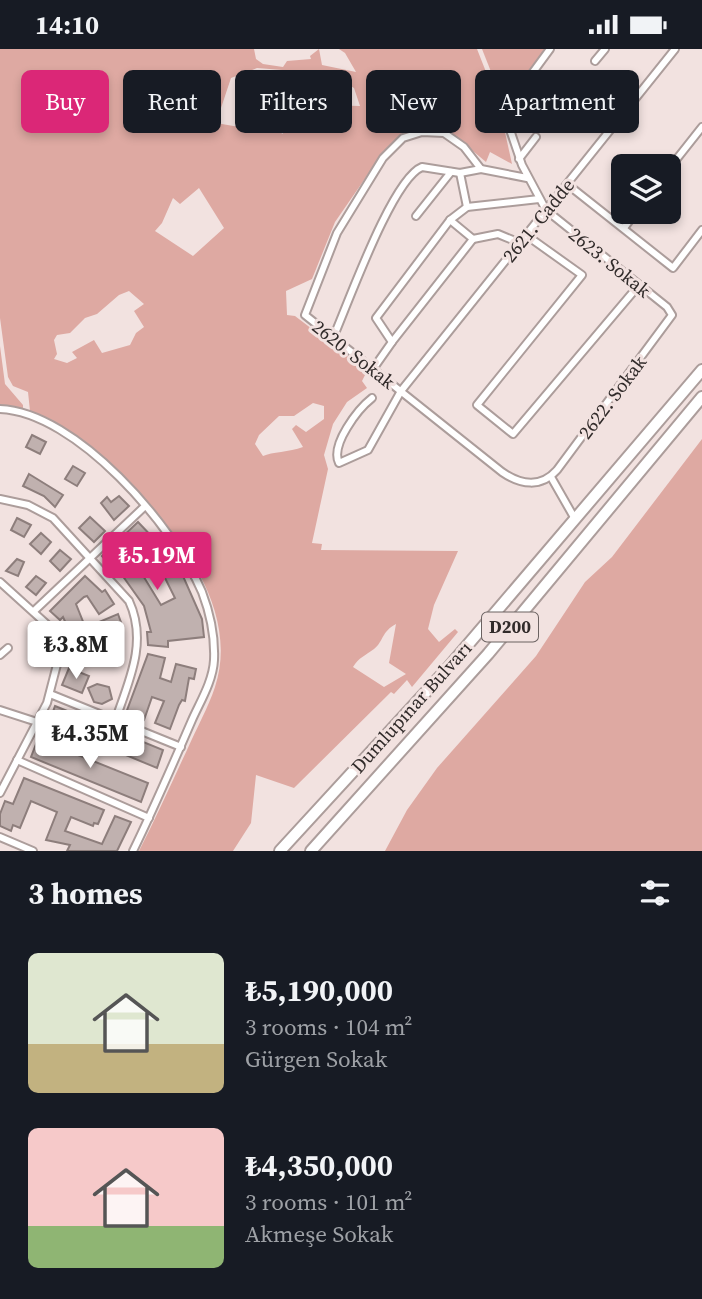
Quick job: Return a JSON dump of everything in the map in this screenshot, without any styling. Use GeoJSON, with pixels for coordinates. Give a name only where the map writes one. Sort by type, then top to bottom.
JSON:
{"type":"FeatureCollection","features":[{"type":"Feature","properties":{"kind":"highway","name":"Dumlupınar Bulvarı"},"geometry":{"type":"LineString","coordinates":[[278,851],[448,668],[702,370]]}},
{"type":"Feature","properties":{"kind":"highway","name":"Dumlupınar Bulvarı"},"geometry":{"type":"LineString","coordinates":[[312,851],[488,654],[702,397]]}},
{"type":"Feature","properties":{"kind":"street"},"geometry":{"type":"LineString","coordinates":[[535,70],[550,49]]}},
{"type":"Feature","properties":{"kind":"street"},"geometry":{"type":"LineString","coordinates":[[595,61],[605,49]]}},
{"type":"Feature","properties":{"kind":"street","name":"2621. Cadde"},"geometry":{"type":"LineString","coordinates":[[372,398],[348,426],[337,456],[339,463],[368,450],[401,391],[675,49]]}},
{"type":"Feature","properties":{"kind":"street"},"geometry":{"type":"LineString","coordinates":[[681,154],[702,127]]}},
{"type":"Feature","properties":{"kind":"street","name":"2620. Sokak"},"geometry":{"type":"LineString","coordinates":[[481,169],[464,147],[444,133],[413,134],[391,148],[334,237],[305,315],[506,475],[535,483],[551,477]]}},
{"type":"Feature","properties":{"kind":"street","name":"2623. Sokak"},"geometry":{"type":"LineString","coordinates":[[511,133],[527,178],[546,210],[667,307],[672,316]]}},
{"type":"Feature","properties":{"kind":"street"},"geometry":{"type":"LineString","coordinates":[[519,159],[536,137]]}},
{"type":"Feature","properties":{"kind":"street"},"geometry":{"type":"LineString","coordinates":[[333,338],[390,206],[404,183],[422,167],[460,173],[481,169],[527,178]]}},
{"type":"Feature","properties":{"kind":"street"},"geometry":{"type":"LineString","coordinates":[[416,216],[451,172]]}},
{"type":"Feature","properties":{"kind":"street"},"geometry":{"type":"LineString","coordinates":[[460,173],[467,207]]}},
{"type":"Feature","properties":{"kind":"street"},"geometry":{"type":"LineString","coordinates":[[567,184],[673,268],[702,230]]}},
{"type":"Feature","properties":{"kind":"street"},"geometry":{"type":"LineString","coordinates":[[391,342],[376,318],[450,220],[467,207],[539,199]]}},
{"type":"Feature","properties":{"kind":"street"},"geometry":{"type":"LineString","coordinates":[[450,220],[473,239]]}},
{"type":"Feature","properties":{"kind":"street"},"geometry":{"type":"LineString","coordinates":[[373,369],[391,342],[473,239],[496,234],[520,243]]}},
{"type":"Feature","properties":{"kind":"street"},"geometry":{"type":"LineString","coordinates":[[526,235],[582,275],[477,405],[513,434],[639,285]]}},
{"type":"Feature","properties":{"kind":"street","name":"2622. Sokak"},"geometry":{"type":"LineString","coordinates":[[551,477],[672,316]]}},
{"type":"Feature","properties":{"kind":"street"},"geometry":{"type":"LineString","coordinates":[[0,409],[40,418],[67,434],[110,470],[144,507],[193,575],[205,602],[212,632],[212,670],[181,747],[132,851]]}},
{"type":"Feature","properties":{"kind":"street"},"geometry":{"type":"LineString","coordinates":[[551,477],[576,519]]}},
{"type":"Feature","properties":{"kind":"street"},"geometry":{"type":"LineString","coordinates":[[0,499],[28,505],[47,515],[129,601],[136,624],[136,660],[116,721]]}},
{"type":"Feature","properties":{"kind":"street"},"geometry":{"type":"LineString","coordinates":[[34,611],[144,507]]}},
{"type":"Feature","properties":{"kind":"street"},"geometry":{"type":"LineString","coordinates":[[0,582],[34,611],[59,640],[59,663],[50,694],[0,793]]}},
{"type":"Feature","properties":{"kind":"street"},"geometry":{"type":"LineString","coordinates":[[0,655],[8,648]]}},
{"type":"Feature","properties":{"kind":"street"},"geometry":{"type":"LineString","coordinates":[[50,694],[181,747]]}},
{"type":"Feature","properties":{"kind":"street"},"geometry":{"type":"LineString","coordinates":[[0,710],[37,722]]}},
{"type":"Feature","properties":{"kind":"street"},"geometry":{"type":"LineString","coordinates":[[17,760],[149,818]]}},
{"type":"Feature","properties":{"kind":"street"},"geometry":{"type":"LineString","coordinates":[[0,837],[33,851]]}},
{"type":"Feature","properties":{"kind":"shaded area"},"geometry":{"type":"Polygon","coordinates":[[[0,49],[254,49],[256,59],[263,64],[283,67],[287,61],[311,59],[310,56],[319,49],[322,65],[346,70],[235,70],[235,76],[231,78],[221,108],[221,70],[123,70],[123,133],[221,133],[221,124],[235,126],[235,133],[282,134],[352,133],[352,106],[360,106],[352,87],[352,71],[356,72],[345,53],[339,49],[477,49],[485,70],[475,70],[475,133],[505,133],[512,164],[490,152],[486,162],[452,133],[461,133],[461,70],[366,70],[366,133],[403,133],[382,154],[335,222],[312,279],[286,291],[287,315],[295,316],[367,371],[362,381],[367,388],[347,402],[333,424],[324,455],[328,469],[312,543],[322,544],[321,550],[458,551],[434,605],[428,629],[439,642],[455,629],[458,632],[412,687],[407,680],[394,694],[391,692],[294,788],[256,775],[251,823],[233,851],[139,851],[215,687],[220,661],[220,635],[204,584],[176,538],[142,498],[77,437],[30,411],[28,392],[13,386],[8,377],[0,318],[0,49]],[[199,188],[180,204],[173,198],[162,223],[155,231],[193,256],[224,228],[199,188]],[[129,291],[119,295],[97,314],[85,318],[70,333],[57,335],[54,340],[57,354],[54,359],[67,363],[77,358],[72,352],[94,340],[102,353],[130,345],[136,333],[144,327],[134,311],[144,304],[129,291]],[[313,403],[294,416],[279,416],[259,435],[255,444],[263,456],[303,447],[292,429],[296,425],[306,432],[324,419],[324,406],[313,403]],[[396,624],[374,649],[353,667],[384,687],[406,674],[389,663],[396,624]]]}},
{"type":"Feature","properties":{"kind":"shaded area"},"geometry":{"type":"Polygon","coordinates":[[[482,49],[546,49],[531,70],[490,70],[482,49]]]}},
{"type":"Feature","properties":{"kind":"shaded area"},"geometry":{"type":"Polygon","coordinates":[[[0,346],[5,384],[23,405],[23,411],[0,405],[0,346]]]}},
{"type":"Feature","properties":{"kind":"shaded area"},"geometry":{"type":"Polygon","coordinates":[[[702,439],[702,851],[385,851],[407,810],[437,768],[536,656],[585,582],[612,557],[702,439]]]}},
{"type":"Feature","properties":{"kind":"building"},"geometry":{"type":"Polygon","coordinates":[[[32,435],[46,442],[40,454],[26,447],[32,435]]]}},
{"type":"Feature","properties":{"kind":"building"},"geometry":{"type":"Polygon","coordinates":[[[73,466],[85,473],[77,486],[65,479],[73,466]]]}},
{"type":"Feature","properties":{"kind":"building"},"geometry":{"type":"Polygon","coordinates":[[[29,474],[63,495],[55,507],[44,496],[23,486],[29,474]]]}},
{"type":"Feature","properties":{"kind":"building"},"geometry":{"type":"Polygon","coordinates":[[[119,496],[129,506],[114,520],[101,503],[107,497],[111,502],[119,496]]]}},
{"type":"Feature","properties":{"kind":"building"},"geometry":{"type":"Polygon","coordinates":[[[90,517],[105,531],[94,542],[79,528],[90,517]]]}},
{"type":"Feature","properties":{"kind":"building"},"geometry":{"type":"Polygon","coordinates":[[[17,518],[31,525],[24,537],[11,530],[17,518]]]}},
{"type":"Feature","properties":{"kind":"building"},"geometry":{"type":"Polygon","coordinates":[[[138,522],[156,541],[134,561],[161,605],[175,598],[163,574],[179,567],[202,619],[204,637],[168,641],[168,647],[148,645],[147,632],[151,632],[144,606],[117,568],[115,570],[102,556],[138,522]]]}},
{"type":"Feature","properties":{"kind":"building"},"geometry":{"type":"Polygon","coordinates":[[[41,533],[51,542],[41,554],[30,544],[41,533]]]}},
{"type":"Feature","properties":{"kind":"building"},"geometry":{"type":"Polygon","coordinates":[[[60,550],[71,559],[60,571],[50,561],[60,550]]]}},
{"type":"Feature","properties":{"kind":"building"},"geometry":{"type":"Polygon","coordinates":[[[17,559],[24,562],[18,576],[6,571],[17,559]]]}},
{"type":"Feature","properties":{"kind":"building"},"geometry":{"type":"Polygon","coordinates":[[[36,576],[46,583],[36,595],[26,587],[36,576]]]}},
{"type":"Feature","properties":{"kind":"building"},"geometry":{"type":"Polygon","coordinates":[[[85,576],[102,592],[105,590],[114,604],[99,614],[87,596],[84,597],[76,604],[84,624],[81,626],[88,633],[73,639],[63,617],[60,620],[50,611],[85,576]]]}},
{"type":"Feature","properties":{"kind":"building"},"geometry":{"type":"Polygon","coordinates":[[[118,614],[123,628],[104,635],[99,622],[118,614]]]}},
{"type":"Feature","properties":{"kind":"building"},"geometry":{"type":"Polygon","coordinates":[[[72,645],[93,647],[91,666],[70,664],[72,645]]]}},
{"type":"Feature","properties":{"kind":"building"},"geometry":{"type":"Polygon","coordinates":[[[148,654],[165,658],[160,678],[171,682],[176,664],[196,669],[194,679],[189,678],[185,701],[182,700],[179,705],[170,729],[155,723],[164,701],[152,697],[144,720],[126,713],[148,654]]]}},
{"type":"Feature","properties":{"kind":"building"},"geometry":{"type":"Polygon","coordinates":[[[69,668],[89,676],[82,693],[62,685],[69,668]]]}},
{"type":"Feature","properties":{"kind":"building"},"geometry":{"type":"Polygon","coordinates":[[[97,684],[109,687],[112,699],[102,704],[94,702],[88,688],[97,684]]]}},
{"type":"Feature","properties":{"kind":"building"},"geometry":{"type":"Polygon","coordinates":[[[55,706],[163,750],[157,768],[49,723],[55,706]]]}},
{"type":"Feature","properties":{"kind":"building"},"geometry":{"type":"Polygon","coordinates":[[[38,739],[148,783],[141,802],[31,757],[38,739]]]}},
{"type":"Feature","properties":{"kind":"building"},"geometry":{"type":"Polygon","coordinates":[[[24,778],[104,810],[98,824],[94,823],[93,826],[71,817],[65,831],[102,844],[115,816],[131,822],[117,851],[67,851],[70,845],[46,840],[57,812],[31,801],[20,828],[13,825],[11,831],[0,826],[0,814],[5,801],[13,804],[24,778]]]}}]}
